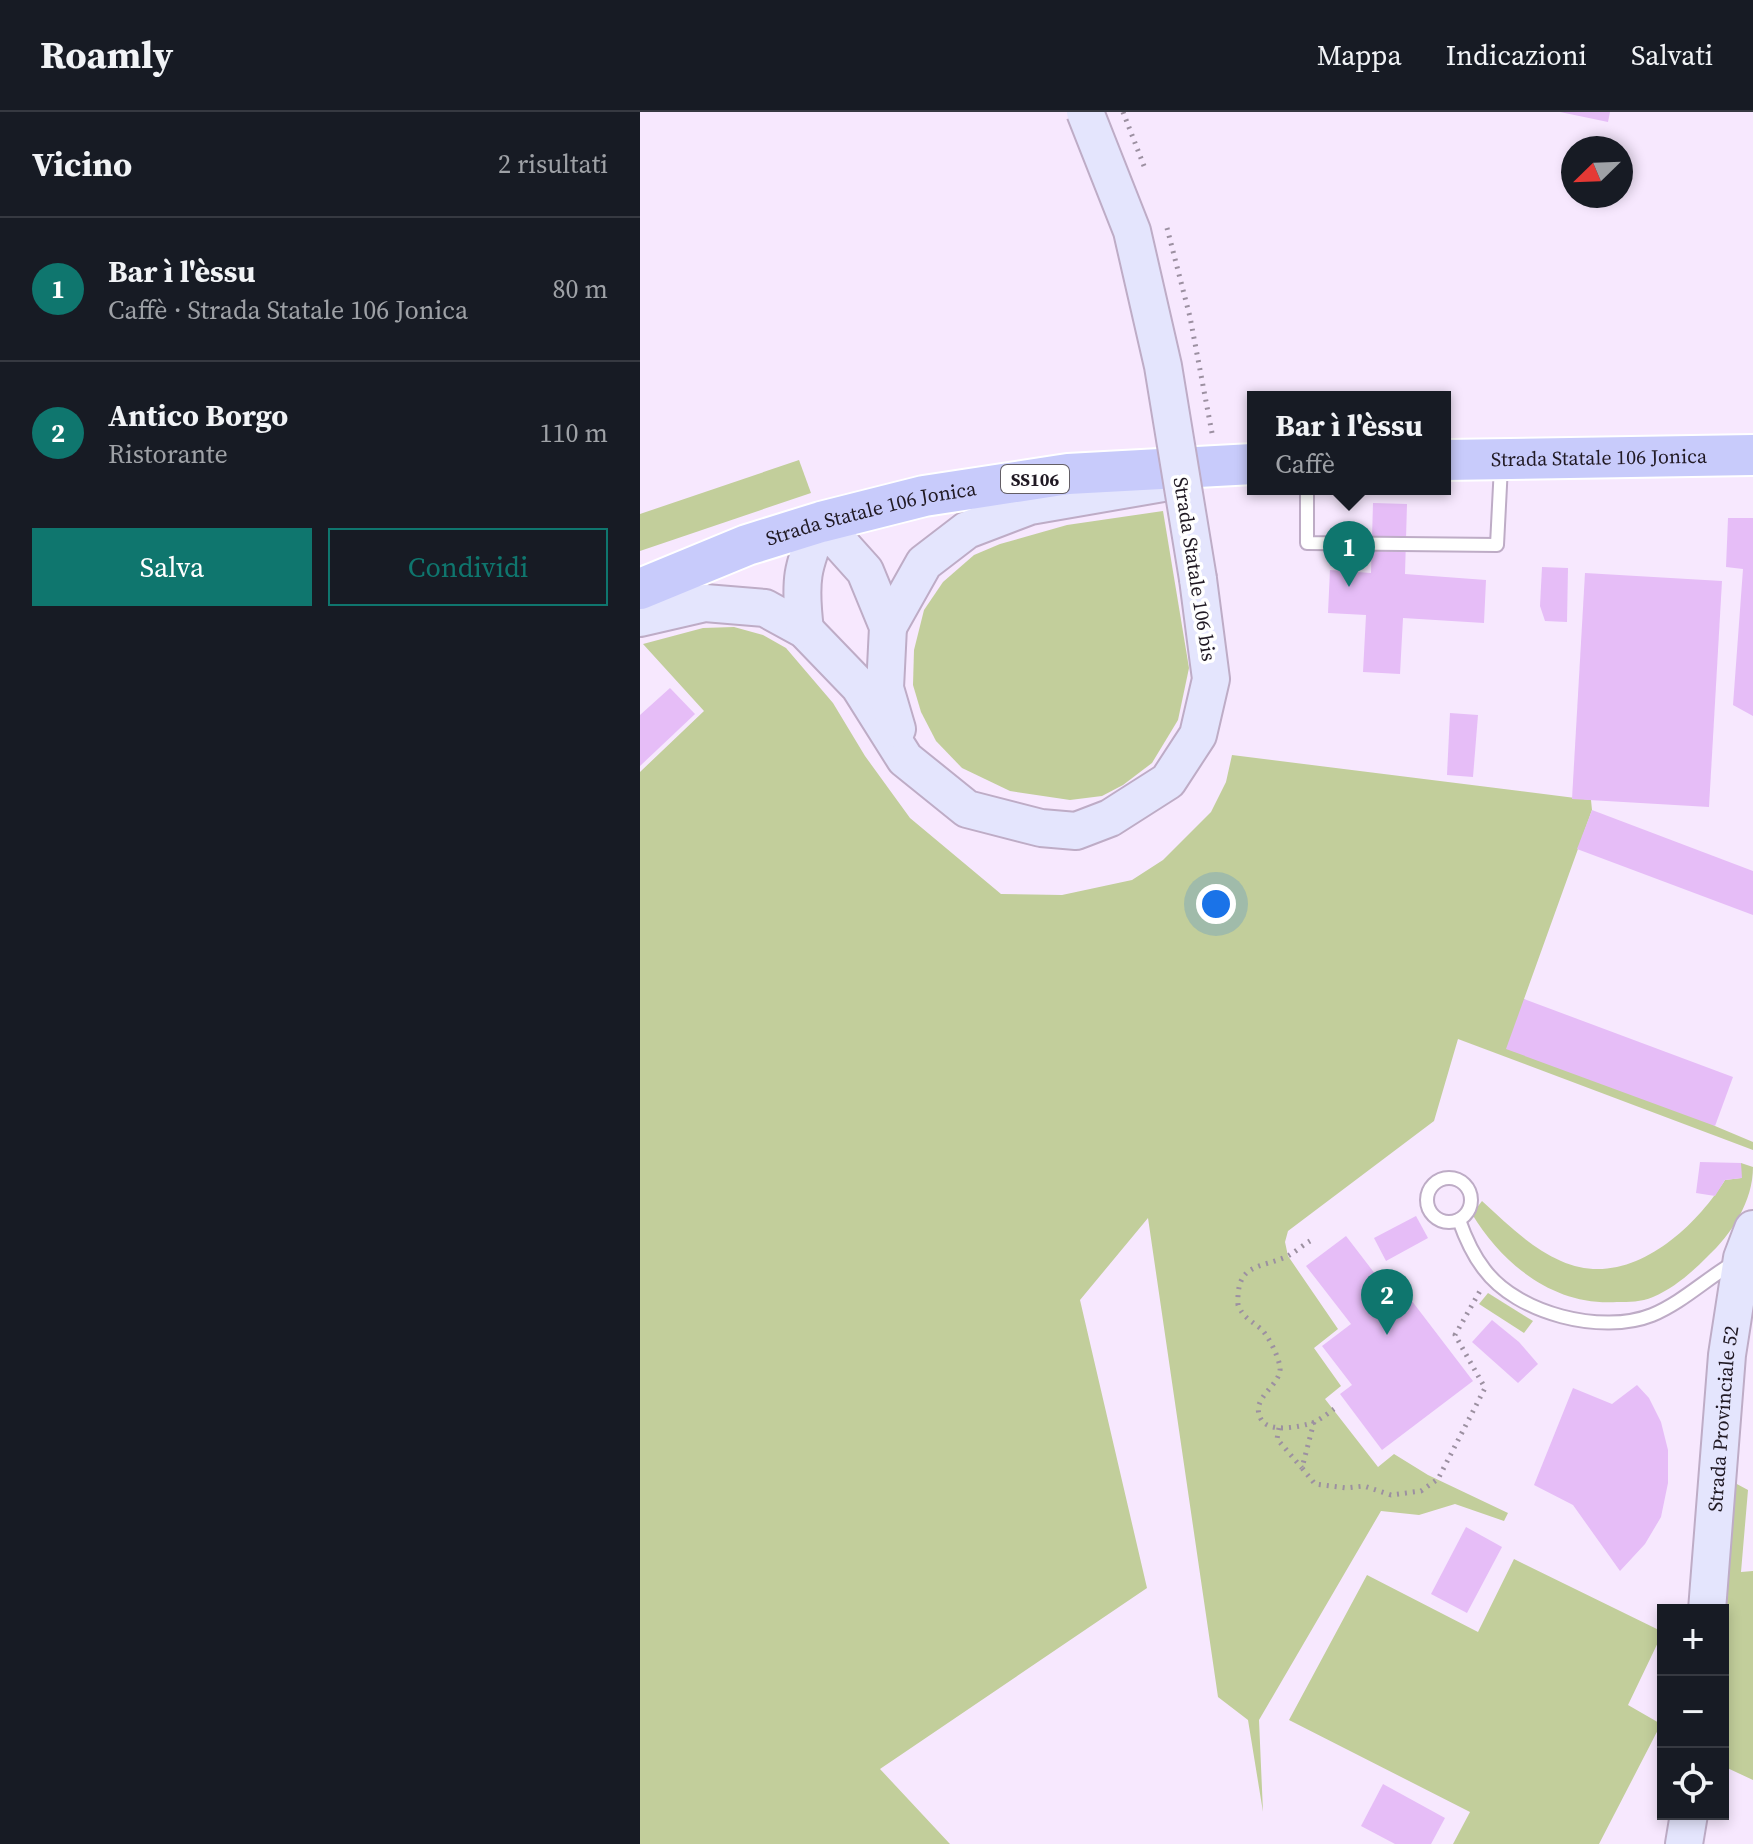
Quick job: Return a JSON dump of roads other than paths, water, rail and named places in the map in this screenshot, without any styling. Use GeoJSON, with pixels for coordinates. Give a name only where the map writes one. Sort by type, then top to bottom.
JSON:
{"type":"FeatureCollection","features":[{"type":"Feature","properties":{"kind":"main road","name":"Strada Statale 106 bis"},"geometry":{"type":"LineString","coordinates":[[640,618],[705,603],[750,606],[765,608],[805,630],[859,686],[905,759],[967,809],[1041,828],[1076,831],[1110,818],[1168,781],[1198,735],[1211,679],[1163,366],[1132,231],[1085,112]]}},
{"type":"Feature","properties":{"kind":"main road","name":"Strada Statale 106 Jonica"},"geometry":{"type":"LineString","coordinates":[[1451,460],[1753,455]]}},
{"type":"Feature","properties":{"kind":"main road","name":"Strada Statale 106 Jonica"},"geometry":{"type":"LineString","coordinates":[[640,589],[747,545],[821,522],[924,496],[1068,474],[1247,466]]}},
{"type":"Feature","properties":{"kind":"main road"},"geometry":{"type":"LineString","coordinates":[[888,627],[924,563],[967,530],[1030,506],[1247,467]]}},
{"type":"Feature","properties":{"kind":"main road"},"geometry":{"type":"LineString","coordinates":[[805,630],[801,594],[804,562],[821,522],[865,571],[888,627],[885,688],[905,759]]}},
{"type":"Feature","properties":{"kind":"main road","name":"Strada Provinciale 52"},"geometry":{"type":"LineString","coordinates":[[1707,1604],[1727,1355],[1747,1244]]}},
{"type":"Feature","properties":{"kind":"main road"},"geometry":{"type":"LineString","coordinates":[[1684,1844],[1688,1820]]}},
{"type":"Feature","properties":{"kind":"lane"},"geometry":{"type":"LineString","coordinates":[[1307,495],[1307,543],[1497,545],[1501,459]]}},
{"type":"Feature","properties":{"kind":"lane"},"geometry":{"type":"LineString","coordinates":[[1459,1220],[1485,1271],[1510,1294],[1573,1319],[1604,1324],[1632,1321],[1654,1314],[1747,1244]]}},
{"type":"Feature","properties":{"kind":"place","name":"Bar ì l'èssu"},"geometry":{"type":"Point","coordinates":[1349,587]}},
{"type":"Feature","properties":{"kind":"place","name":"Antico Borgo"},"geometry":{"type":"Point","coordinates":[1387,1335]}}]}
